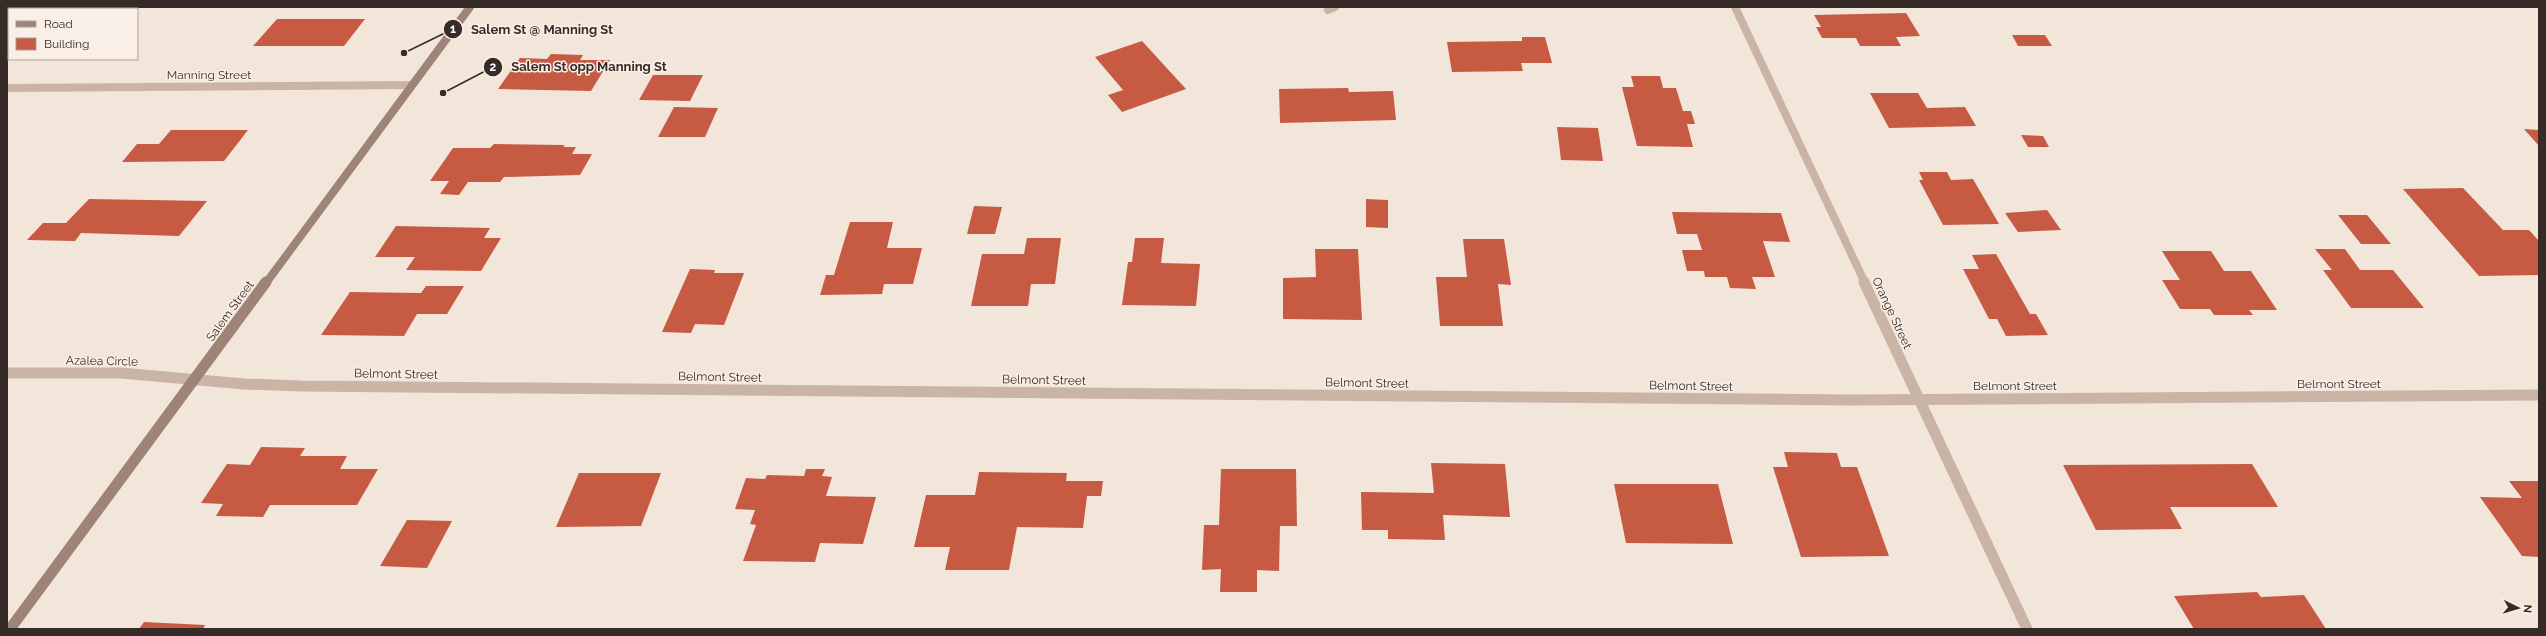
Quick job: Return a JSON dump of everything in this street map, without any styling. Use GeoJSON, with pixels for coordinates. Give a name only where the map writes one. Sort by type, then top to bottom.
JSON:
{"type":"FeatureCollection","features":[{"type":"Feature","properties":{"kind":"main road","name":"Salem Street"},"geometry":{"type":"LineString","coordinates":[[10,629],[470,7]]}},
{"type":"Feature","properties":{"kind":"street","name":"Orange Street"},"geometry":{"type":"LineString","coordinates":[[1734,7],[2027,629]]}},
{"type":"Feature","properties":{"kind":"street","name":"Manning Street"},"geometry":{"type":"LineString","coordinates":[[7,88],[411,85]]}},
{"type":"Feature","properties":{"kind":"street","name":"Azalea Circle"},"geometry":{"type":"LineString","coordinates":[[7,374],[109,373],[196,378]]}},
{"type":"Feature","properties":{"kind":"street","name":"Belmont Street"},"geometry":{"type":"LineString","coordinates":[[196,378],[244,384],[301,386],[1919,400],[2539,395]]}},
{"type":"Feature","properties":{"kind":"building"},"geometry":{"type":"Polygon","coordinates":[[[37,7],[82,7],[81,8],[36,8],[37,7]]]}},
{"type":"Feature","properties":{"kind":"building"},"geometry":{"type":"Polygon","coordinates":[[[1906,13],[1920,36],[1896,37],[1901,46],[1860,46],[1856,38],[1822,38],[1816,27],[1821,27],[1814,15],[1906,13]]]}},
{"type":"Feature","properties":{"kind":"building"},"geometry":{"type":"Polygon","coordinates":[[[277,19],[365,19],[344,46],[253,46],[277,19]]]}},
{"type":"Feature","properties":{"kind":"building"},"geometry":{"type":"Polygon","coordinates":[[[2012,35],[2045,35],[2052,46],[2018,46],[2012,35]]]}},
{"type":"Feature","properties":{"kind":"building"},"geometry":{"type":"Polygon","coordinates":[[[1522,37],[1545,37],[1552,63],[1521,63],[1523,71],[1452,72],[1447,42],[1522,41],[1522,37]]]}},
{"type":"Feature","properties":{"kind":"building"},"geometry":{"type":"Polygon","coordinates":[[[1142,41],[1186,89],[1122,112],[1108,95],[1123,90],[1095,57],[1142,41]]]}},
{"type":"Feature","properties":{"kind":"building"},"geometry":{"type":"Polygon","coordinates":[[[551,54],[583,55],[580,60],[610,60],[591,91],[498,89],[520,58],[547,59],[551,54]]]}},
{"type":"Feature","properties":{"kind":"building"},"geometry":{"type":"Polygon","coordinates":[[[653,75],[703,75],[690,101],[639,100],[653,75]]]}},
{"type":"Feature","properties":{"kind":"building"},"geometry":{"type":"Polygon","coordinates":[[[1631,76],[1660,76],[1663,88],[1676,88],[1683,111],[1691,111],[1695,124],[1687,124],[1693,147],[1637,146],[1622,87],[1634,87],[1631,76]]]}},
{"type":"Feature","properties":{"kind":"building"},"geometry":{"type":"Polygon","coordinates":[[[1348,88],[1349,92],[1393,91],[1396,120],[1280,123],[1279,89],[1348,88]]]}},
{"type":"Feature","properties":{"kind":"building"},"geometry":{"type":"Polygon","coordinates":[[[1870,93],[1918,93],[1927,108],[1965,107],[1976,126],[1889,128],[1870,93]]]}},
{"type":"Feature","properties":{"kind":"building"},"geometry":{"type":"Polygon","coordinates":[[[674,107],[718,108],[705,137],[658,137],[674,107]]]}},
{"type":"Feature","properties":{"kind":"building"},"geometry":{"type":"Polygon","coordinates":[[[1557,127],[1598,128],[1603,161],[1561,160],[1557,127]]]}},
{"type":"Feature","properties":{"kind":"building"},"geometry":{"type":"Polygon","coordinates":[[[2524,129],[2539,130],[2539,146],[2524,129]]]}},
{"type":"Feature","properties":{"kind":"building"},"geometry":{"type":"Polygon","coordinates":[[[171,130],[248,130],[224,161],[122,162],[137,144],[159,144],[171,130]]]}},
{"type":"Feature","properties":{"kind":"building"},"geometry":{"type":"Polygon","coordinates":[[[2021,135],[2043,136],[2049,147],[2028,147],[2021,135]]]}},
{"type":"Feature","properties":{"kind":"building"},"geometry":{"type":"Polygon","coordinates":[[[494,144],[565,145],[563,147],[576,147],[572,154],[592,154],[580,175],[504,177],[500,182],[468,182],[459,195],[440,194],[449,181],[430,181],[453,148],[490,148],[494,144]]]}},
{"type":"Feature","properties":{"kind":"building"},"geometry":{"type":"Polygon","coordinates":[[[1919,172],[1947,172],[1951,180],[1973,179],[1999,224],[1943,225],[1919,180],[1923,180],[1919,172]]]}},
{"type":"Feature","properties":{"kind":"building"},"geometry":{"type":"Polygon","coordinates":[[[2463,188],[2503,230],[2529,230],[2539,241],[2539,275],[2479,276],[2403,189],[2463,188]]]}},
{"type":"Feature","properties":{"kind":"building"},"geometry":{"type":"Polygon","coordinates":[[[89,199],[207,201],[179,236],[81,233],[75,241],[27,240],[43,223],[66,223],[89,199]]]}},
{"type":"Feature","properties":{"kind":"building"},"geometry":{"type":"Polygon","coordinates":[[[1366,199],[1388,200],[1388,228],[1366,227],[1366,199]]]}},
{"type":"Feature","properties":{"kind":"building"},"geometry":{"type":"Polygon","coordinates":[[[974,206],[1002,207],[995,234],[967,234],[974,206]]]}},
{"type":"Feature","properties":{"kind":"building"},"geometry":{"type":"Polygon","coordinates":[[[2047,210],[2061,230],[2018,232],[2005,213],[2047,210]]]}},
{"type":"Feature","properties":{"kind":"building"},"geometry":{"type":"Polygon","coordinates":[[[1672,212],[1781,213],[1790,242],[1763,241],[1775,277],[1752,277],[1756,289],[1730,288],[1727,277],[1705,277],[1704,271],[1687,271],[1682,250],[1702,250],[1697,234],[1677,234],[1672,212]]]}},
{"type":"Feature","properties":{"kind":"building"},"geometry":{"type":"Polygon","coordinates":[[[2338,215],[2367,215],[2391,244],[2361,244],[2338,215]]]}},
{"type":"Feature","properties":{"kind":"building"},"geometry":{"type":"Polygon","coordinates":[[[850,222],[893,222],[887,248],[922,248],[913,284],[884,284],[882,294],[820,295],[826,275],[834,275],[850,222]]]}},
{"type":"Feature","properties":{"kind":"building"},"geometry":{"type":"Polygon","coordinates":[[[396,226],[490,228],[484,238],[501,238],[481,271],[406,270],[415,257],[375,257],[396,226]]]}},
{"type":"Feature","properties":{"kind":"building"},"geometry":{"type":"Polygon","coordinates":[[[1027,238],[1061,238],[1055,284],[1031,284],[1028,306],[971,306],[982,254],[1024,254],[1027,238]]]}},
{"type":"Feature","properties":{"kind":"building"},"geometry":{"type":"Polygon","coordinates":[[[1135,238],[1164,238],[1161,263],[1200,264],[1196,306],[1122,305],[1128,262],[1132,262],[1135,238]]]}},
{"type":"Feature","properties":{"kind":"building"},"geometry":{"type":"Polygon","coordinates":[[[1463,239],[1504,239],[1511,285],[1498,284],[1503,326],[1440,326],[1436,277],[1467,277],[1463,239]]]}},
{"type":"Feature","properties":{"kind":"building"},"geometry":{"type":"Polygon","coordinates":[[[1315,249],[1358,249],[1362,320],[1283,319],[1283,278],[1316,277],[1315,249]]]}},
{"type":"Feature","properties":{"kind":"building"},"geometry":{"type":"Polygon","coordinates":[[[2315,249],[2345,249],[2360,270],[2393,270],[2424,308],[2351,308],[2323,270],[2332,270],[2315,249]]]}},
{"type":"Feature","properties":{"kind":"building"},"geometry":{"type":"Polygon","coordinates":[[[2162,251],[2211,251],[2224,271],[2251,271],[2277,310],[2249,310],[2253,315],[2214,315],[2210,309],[2180,309],[2162,280],[2180,280],[2162,251]]]}},
{"type":"Feature","properties":{"kind":"building"},"geometry":{"type":"Polygon","coordinates":[[[1996,254],[2030,314],[2036,314],[2048,335],[2006,336],[1997,319],[1989,319],[1963,269],[1979,269],[1972,255],[1996,254]]]}},
{"type":"Feature","properties":{"kind":"building"},"geometry":{"type":"Polygon","coordinates":[[[690,269],[715,270],[714,273],[744,273],[724,325],[695,324],[691,333],[662,332],[690,269]]]}},
{"type":"Feature","properties":{"kind":"building"},"geometry":{"type":"Polygon","coordinates":[[[426,286],[464,286],[447,314],[417,314],[404,336],[321,335],[350,292],[421,293],[426,286]]]}},
{"type":"Feature","properties":{"kind":"building"},"geometry":{"type":"Polygon","coordinates":[[[261,447],[305,448],[300,456],[347,456],[340,469],[378,469],[357,505],[270,505],[263,517],[216,516],[223,504],[201,503],[227,464],[250,465],[261,447]]]}},
{"type":"Feature","properties":{"kind":"building"},"geometry":{"type":"Polygon","coordinates":[[[1784,452],[1837,453],[1841,467],[1857,467],[1889,556],[1801,557],[1773,467],[1788,467],[1784,452]]]}},
{"type":"Feature","properties":{"kind":"building"},"geometry":{"type":"Polygon","coordinates":[[[1431,463],[1505,464],[1510,517],[1443,515],[1445,540],[1388,539],[1388,530],[1362,530],[1361,492],[1434,493],[1431,463]]]}},
{"type":"Feature","properties":{"kind":"building"},"geometry":{"type":"Polygon","coordinates":[[[2252,464],[2278,507],[2170,507],[2182,529],[2096,530],[2063,465],[2252,464]]]}},
{"type":"Feature","properties":{"kind":"building"},"geometry":{"type":"Polygon","coordinates":[[[806,469],[825,469],[822,476],[832,477],[826,496],[876,497],[863,544],[820,543],[815,562],[743,561],[756,525],[750,524],[755,510],[735,509],[746,478],[765,479],[767,475],[804,476],[806,469]]]}},
{"type":"Feature","properties":{"kind":"building"},"geometry":{"type":"Polygon","coordinates":[[[1221,469],[1296,469],[1297,526],[1280,526],[1279,571],[1257,570],[1257,592],[1220,592],[1221,569],[1202,570],[1204,525],[1219,525],[1221,469]]]}},
{"type":"Feature","properties":{"kind":"building"},"geometry":{"type":"Polygon","coordinates":[[[979,472],[1067,473],[1066,481],[1103,481],[1101,496],[1087,496],[1083,528],[1017,527],[1009,570],[945,570],[950,547],[914,547],[926,495],[975,495],[979,472]]]}},
{"type":"Feature","properties":{"kind":"building"},"geometry":{"type":"Polygon","coordinates":[[[579,473],[661,473],[641,526],[556,527],[579,473]]]}},
{"type":"Feature","properties":{"kind":"building"},"geometry":{"type":"Polygon","coordinates":[[[2509,481],[2539,481],[2539,557],[2522,556],[2480,497],[2522,498],[2509,481]]]}},
{"type":"Feature","properties":{"kind":"building"},"geometry":{"type":"Polygon","coordinates":[[[1614,484],[1718,484],[1733,544],[1626,543],[1614,484]]]}},
{"type":"Feature","properties":{"kind":"building"},"geometry":{"type":"Polygon","coordinates":[[[407,520],[452,521],[427,568],[380,566],[407,520]]]}},
{"type":"Feature","properties":{"kind":"building"},"geometry":{"type":"Polygon","coordinates":[[[2257,592],[2261,597],[2304,595],[2326,629],[2194,629],[2174,596],[2257,592]]]}},
{"type":"Feature","properties":{"kind":"building"},"geometry":{"type":"Polygon","coordinates":[[[144,622],[205,625],[203,629],[139,629],[144,622]]]}},
{"type":"Feature","properties":{"kind":"place","name":"Salem St @ Manning St"},"geometry":{"type":"Point","coordinates":[404,53]}},
{"type":"Feature","properties":{"kind":"place","name":"Salem St opp Manning St"},"geometry":{"type":"Point","coordinates":[443,93]}}]}
